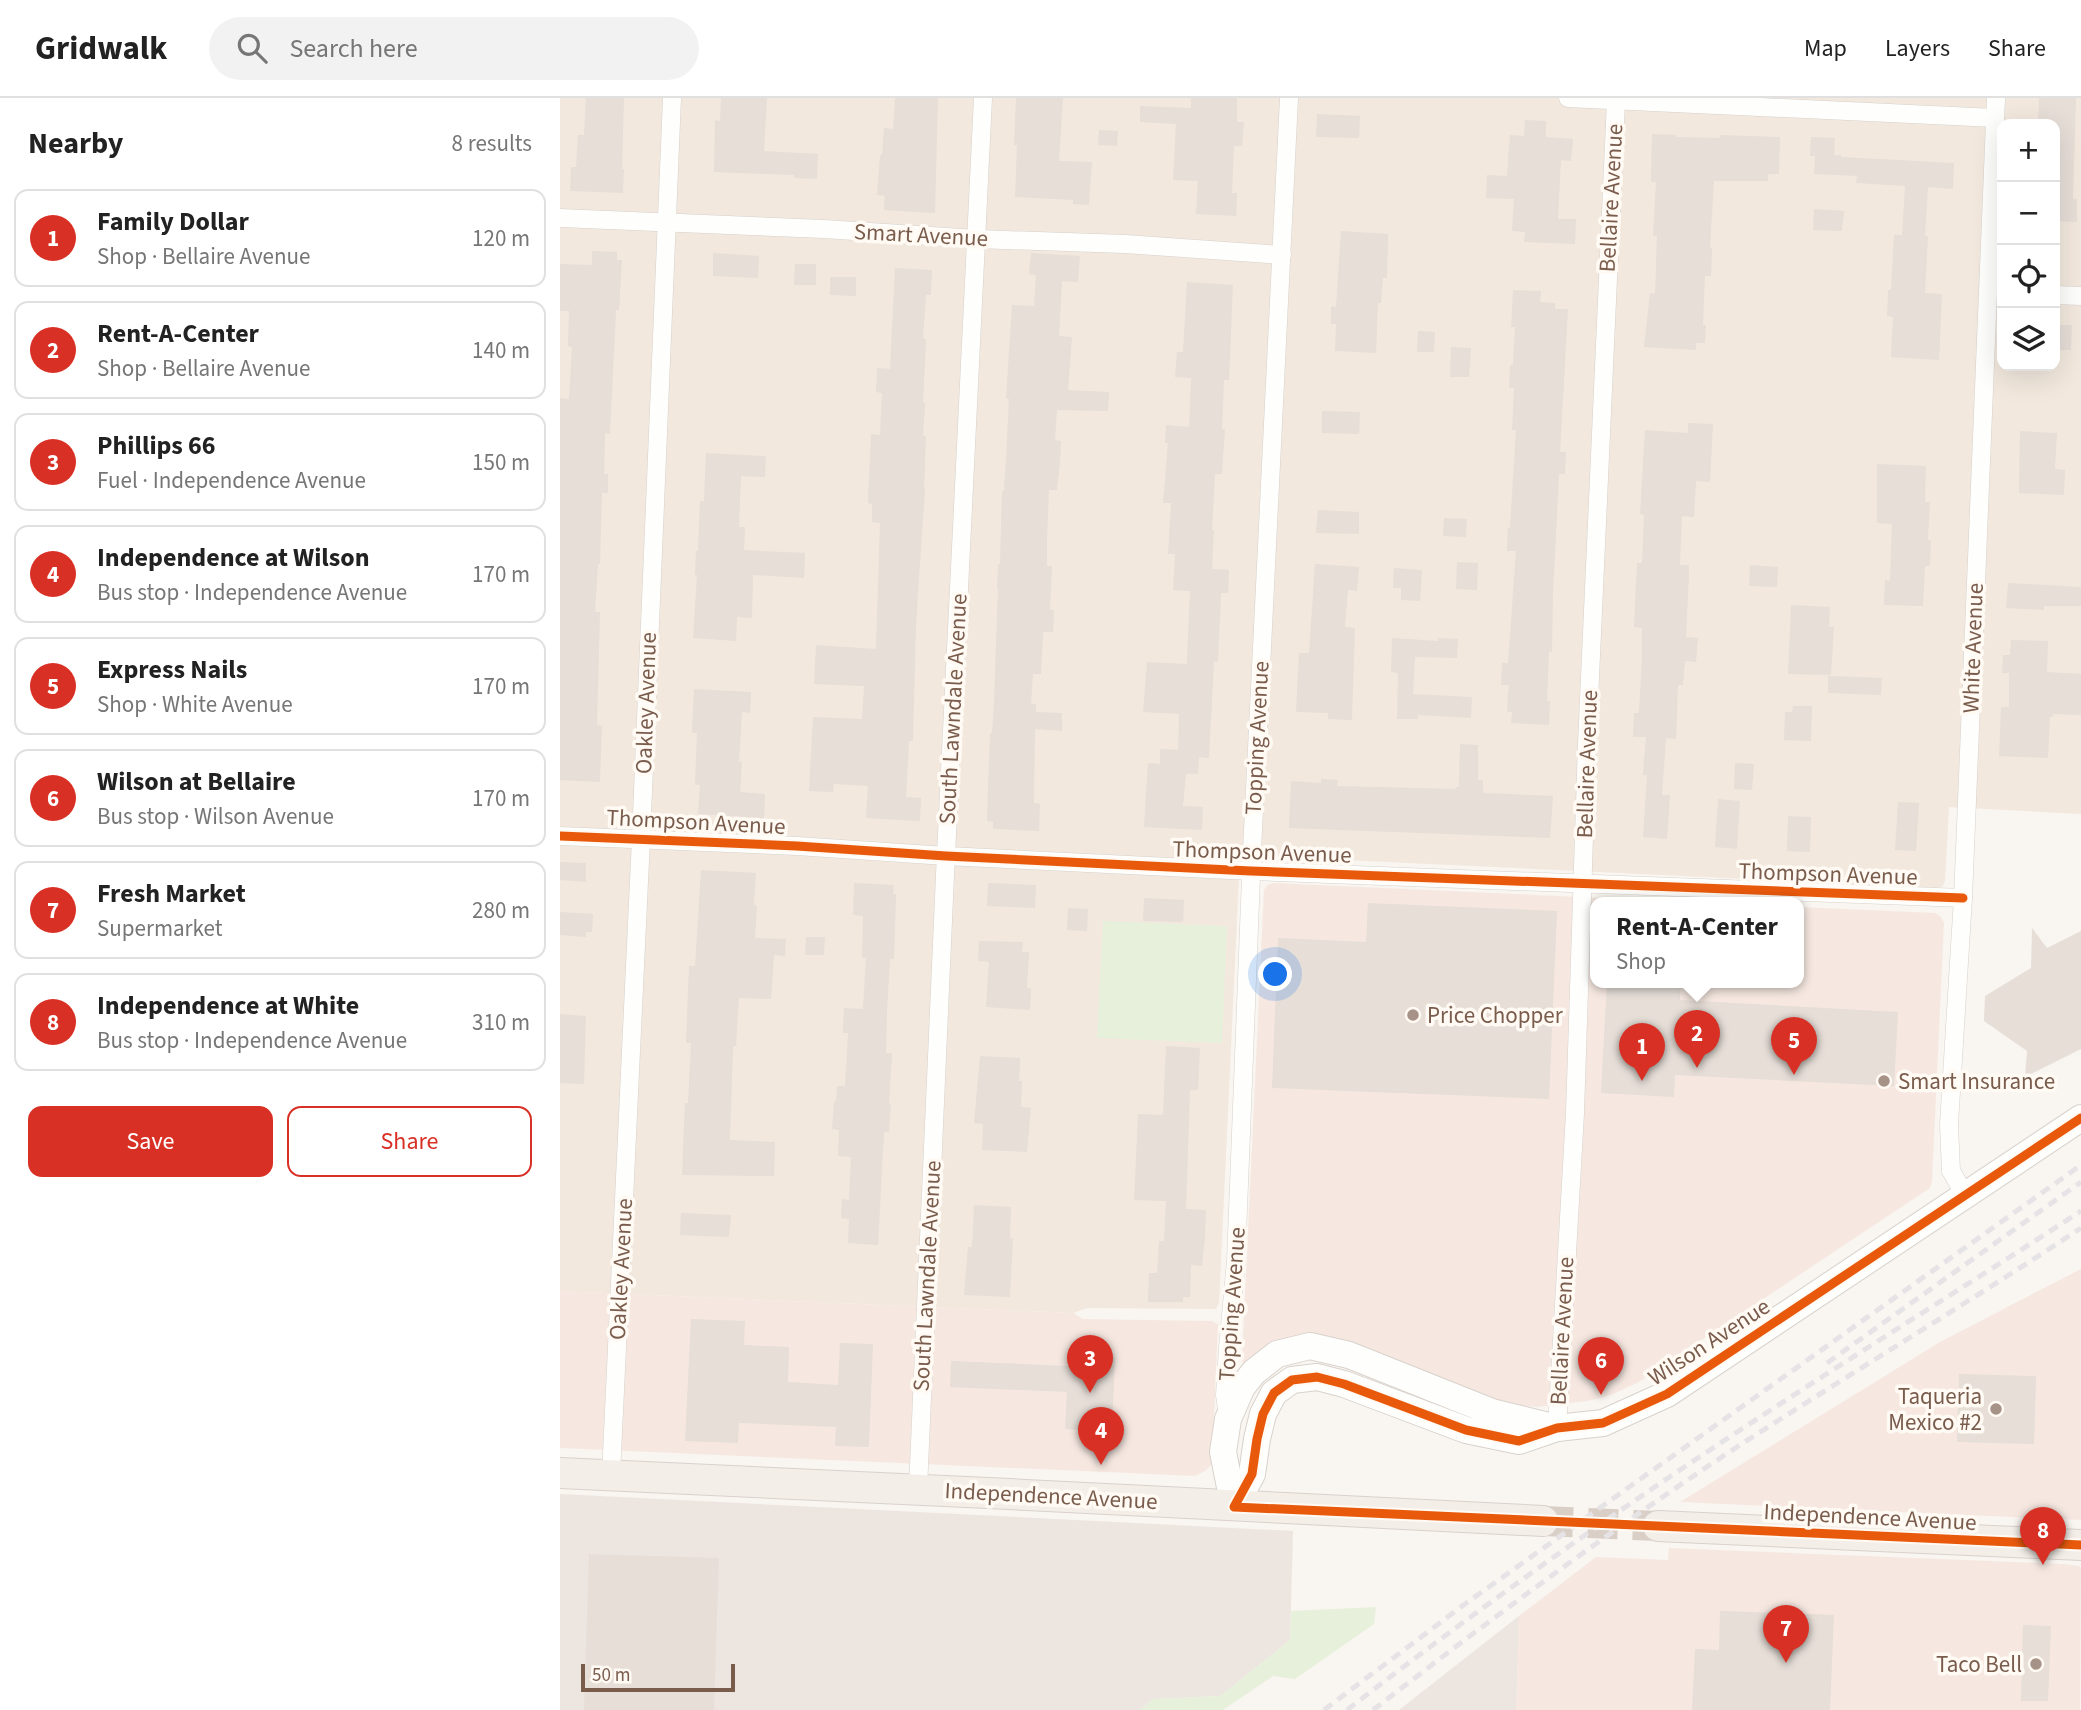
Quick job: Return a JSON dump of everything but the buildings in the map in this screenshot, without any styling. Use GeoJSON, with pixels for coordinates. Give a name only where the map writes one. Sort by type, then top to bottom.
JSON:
{"type":"FeatureCollection","features":[{"type":"Feature","properties":{"kind":"main road","name":"Wilson Avenue"},"geometry":{"type":"LineString","coordinates":[[1234,1507],[1252,1474],[1263,1414],[1274,1393],[1292,1380],[1317,1377],[1344,1384],[1466,1430],[1519,1441],[1557,1428],[1603,1423],[1667,1394],[2081,1118]]}},
{"type":"Feature","properties":{"kind":"main road","name":"Wilson Avenue"},"geometry":{"type":"LineString","coordinates":[[1234,1507],[1223,1452],[1228,1419],[1242,1387],[1254,1372],[1277,1354],[1310,1346],[1349,1354],[1492,1412],[1557,1428]]}},
{"type":"Feature","properties":{"kind":"main road","name":"Independence Avenue"},"geometry":{"type":"LineString","coordinates":[[560,1473],[1543,1521]]}},
{"type":"Feature","properties":{"kind":"main road","name":"Independence Avenue"},"geometry":{"type":"LineString","coordinates":[[1658,1526],[2081,1545]]}},
{"type":"Feature","properties":{"kind":"street","name":"Oakley Avenue"},"geometry":{"type":"LineString","coordinates":[[611,1475],[672,98]]}},
{"type":"Feature","properties":{"kind":"street","name":"South Lawndale Avenue"},"geometry":{"type":"LineString","coordinates":[[918,1489],[983,98]]}},
{"type":"Feature","properties":{"kind":"street","name":"Topping Avenue"},"geometry":{"type":"LineString","coordinates":[[1228,1419],[1225,1395],[1236,1261],[1251,871],[1289,98]]}},
{"type":"Feature","properties":{"kind":"street"},"geometry":{"type":"LineString","coordinates":[[1568,98],[1784,103],[1995,118]]}},
{"type":"Feature","properties":{"kind":"street","name":"White Avenue"},"geometry":{"type":"LineString","coordinates":[[1965,1195],[1951,1171],[1949,1124],[1995,293],[1996,98]]}},
{"type":"Feature","properties":{"kind":"street","name":"Bellaire Avenue"},"geometry":{"type":"LineString","coordinates":[[1557,1428],[1575,1113],[1582,884],[1616,101]]}},
{"type":"Feature","properties":{"kind":"street","name":"Smart Avenue"},"geometry":{"type":"LineString","coordinates":[[560,218],[1125,244],[1282,255]]}},
{"type":"Feature","properties":{"kind":"street"},"geometry":{"type":"LineString","coordinates":[[2060,295],[2081,296]]}},
{"type":"Feature","properties":{"kind":"street","name":"Thompson Avenue"},"geometry":{"type":"LineString","coordinates":[[560,836],[1251,871],[1963,898]]}},
{"type":"Feature","properties":{"kind":"shaded area"},"geometry":{"type":"Polygon","coordinates":[[[560,98],[2081,98],[2081,814],[1949,807],[1945,881],[1943,886],[1936,888],[1240,855],[1219,1303],[1216,1309],[1087,1308],[1073,1313],[560,1291],[560,98]]]}},
{"type":"Feature","properties":{"kind":"shaded area"},"geometry":{"type":"Polygon","coordinates":[[[1274,883],[1590,897],[1590,988],[1804,988],[1804,907],[1935,913],[1944,923],[1930,1188],[1637,1383],[1611,1395],[1538,1407],[1511,1405],[1480,1398],[1351,1343],[1244,1364],[1242,1360],[1264,890],[1267,885],[1274,883]]]}},
{"type":"Feature","properties":{"kind":"shaded area"},"geometry":{"type":"Polygon","coordinates":[[[2081,1269],[2081,1520],[1680,1502],[1940,1342],[2081,1269]]]}},
{"type":"Feature","properties":{"kind":"shaded area"},"geometry":{"type":"Polygon","coordinates":[[[560,1291],[1073,1313],[1083,1319],[1212,1321],[1218,1324],[1212,1464],[1195,1476],[560,1448],[560,1291]]]}},
{"type":"Feature","properties":{"kind":"shaded area"},"geometry":{"type":"Polygon","coordinates":[[[560,1494],[1293,1531],[1290,1640],[1220,1696],[1153,1699],[1140,1710],[560,1710],[560,1494]]]}},
{"type":"Feature","properties":{"kind":"shaded area"},"geometry":{"type":"Polygon","coordinates":[[[1669,1548],[2079,1566],[2080,1710],[1516,1710],[1519,1616],[1596,1557],[1668,1560],[1669,1548]]]}},
{"type":"Feature","properties":{"kind":"shaded area"},"geometry":{"type":"Polygon","coordinates":[[[1519,1616],[1516,1710],[1399,1710],[1473,1652],[1519,1616]]]}},
{"type":"Feature","properties":{"kind":"green space"},"geometry":{"type":"Polygon","coordinates":[[[1103,921],[1227,926],[1222,1043],[1097,1038],[1103,921]]]}},
{"type":"Feature","properties":{"kind":"green space"},"geometry":{"type":"Polygon","coordinates":[[[1376,1607],[1374,1624],[1295,1679],[1273,1676],[1223,1710],[1140,1710],[1153,1699],[1220,1696],[1290,1640],[1291,1611],[1376,1607]]]}},
{"type":"Feature","properties":{"kind":"tunnel"},"geometry":{"type":"LineString","coordinates":[[1543,1521],[1658,1526]]}},
{"type":"Feature","properties":{"kind":"railway"},"geometry":{"type":"LineString","coordinates":[[1324,1710],[1465,1604],[2081,1165]]}},
{"type":"Feature","properties":{"kind":"railway"},"geometry":{"type":"LineString","coordinates":[[1827,1363],[2081,1182]]}},
{"type":"Feature","properties":{"kind":"railway"},"geometry":{"type":"LineString","coordinates":[[1347,1710],[1487,1605],[1629,1505],[1769,1411],[2081,1211]]}},
{"type":"Feature","properties":{"kind":"railway"},"geometry":{"type":"LineString","coordinates":[[1373,1710],[1552,1575],[1690,1478],[2081,1228]]}},
{"type":"Feature","properties":{"kind":"cycle path"},"geometry":{"type":"LineString","coordinates":[[560,836],[1251,871],[1963,898]]}},
{"type":"Feature","properties":{"kind":"cycle path"},"geometry":{"type":"LineString","coordinates":[[2081,1118],[1667,1394],[1603,1423],[1557,1428],[1519,1441],[1466,1430],[1344,1384],[1317,1377],[1292,1380],[1274,1393],[1263,1414],[1252,1474],[1234,1507],[2081,1545]]}},
{"type":"Feature","properties":{"kind":"place","name":"Price Chopper"},"geometry":{"type":"Point","coordinates":[1413,1015]}},
{"type":"Feature","properties":{"kind":"place","name":"Rent-A-Center"},"geometry":{"type":"Point","coordinates":[1697,1068]}},
{"type":"Feature","properties":{"kind":"place","name":"Express Nails"},"geometry":{"type":"Point","coordinates":[1794,1075]}},
{"type":"Feature","properties":{"kind":"place","name":"Family Dollar"},"geometry":{"type":"Point","coordinates":[1642,1081]}},
{"type":"Feature","properties":{"kind":"place","name":"Smart Insurance"},"geometry":{"type":"Point","coordinates":[1884,1081]}},
{"type":"Feature","properties":{"kind":"place","name":"Phillips 66"},"geometry":{"type":"Point","coordinates":[1090,1393]}},
{"type":"Feature","properties":{"kind":"place","name":"Wilson at Bellaire"},"geometry":{"type":"Point","coordinates":[1601,1395]}},
{"type":"Feature","properties":{"kind":"place","name":"Taqueria Mexico #2"},"geometry":{"type":"Point","coordinates":[1996,1409]}},
{"type":"Feature","properties":{"kind":"place","name":"Independence at Wilson"},"geometry":{"type":"Point","coordinates":[1101,1465]}},
{"type":"Feature","properties":{"kind":"place","name":"Independence at White"},"geometry":{"type":"Point","coordinates":[2043,1565]}},
{"type":"Feature","properties":{"kind":"place","name":"Fresh Market"},"geometry":{"type":"Point","coordinates":[1786,1663]}},
{"type":"Feature","properties":{"kind":"place","name":"Taco Bell"},"geometry":{"type":"Point","coordinates":[2036,1664]}}]}
